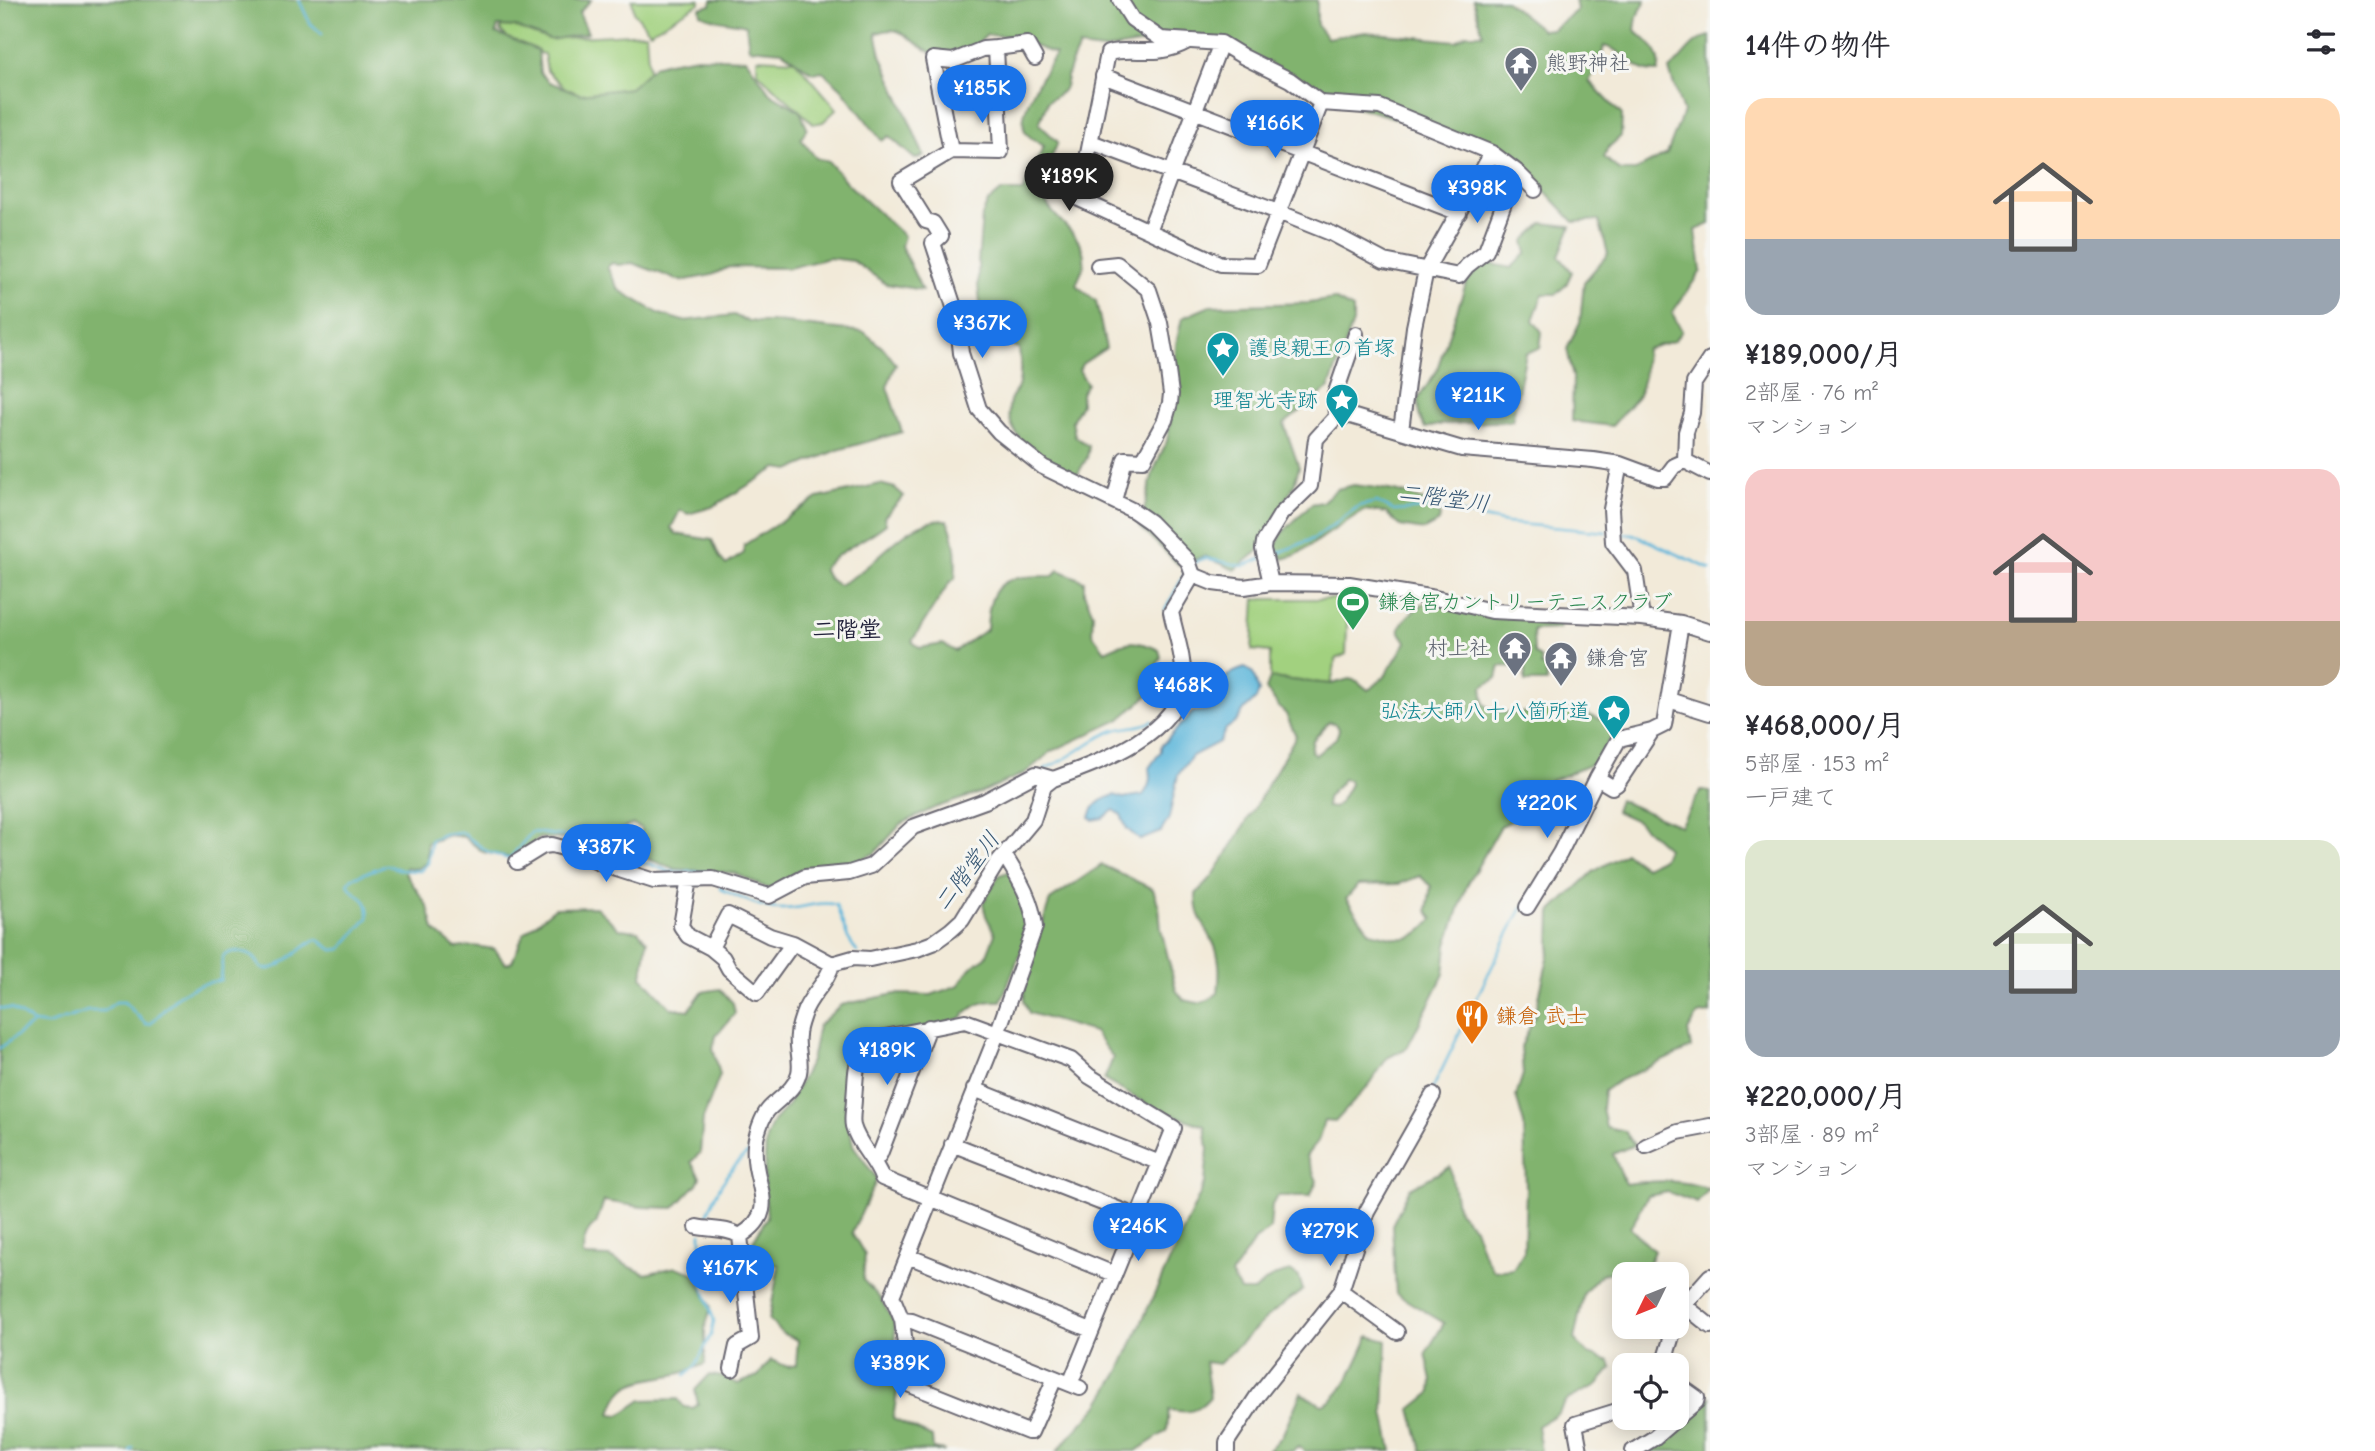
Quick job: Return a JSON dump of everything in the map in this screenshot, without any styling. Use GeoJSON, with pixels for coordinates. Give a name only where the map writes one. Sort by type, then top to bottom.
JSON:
{"type":"FeatureCollection","features":[{"type":"Feature","properties":{"kind":"street"},"geometry":{"type":"LineString","coordinates":[[1120,0],[1132,19],[1161,39],[1221,43],[1290,80],[1321,103],[1380,107],[1492,153],[1535,190]]}},
{"type":"Feature","properties":{"kind":"street"},"geometry":{"type":"LineString","coordinates":[[1188,41],[1167,50],[1147,53],[1109,51],[1079,198],[1221,264],[1258,265],[1321,103]]}},
{"type":"Feature","properties":{"kind":"street"},"geometry":{"type":"LineString","coordinates":[[1149,230],[1221,43]]}},
{"type":"Feature","properties":{"kind":"street"},"geometry":{"type":"LineString","coordinates":[[951,151],[933,59],[953,61],[983,49],[1027,44],[1035,58]]}},
{"type":"Feature","properties":{"kind":"street"},"geometry":{"type":"LineString","coordinates":[[996,48],[1001,152],[951,151],[901,181],[926,221],[933,223],[941,236],[933,243],[957,316],[961,353],[979,409],[999,432],[1043,467],[1114,501],[1150,522],[1188,561],[1193,575]]}},
{"type":"Feature","properties":{"kind":"street"},"geometry":{"type":"LineString","coordinates":[[1103,76],[1459,213]]}},
{"type":"Feature","properties":{"kind":"street"},"geometry":{"type":"LineString","coordinates":[[1091,142],[1333,234],[1384,261],[1459,276],[1486,251],[1516,171]]}},
{"type":"Feature","properties":{"kind":"street"},"geometry":{"type":"LineString","coordinates":[[1401,431],[1414,327],[1426,270],[1492,153]]}},
{"type":"Feature","properties":{"kind":"street"},"geometry":{"type":"LineString","coordinates":[[1098,266],[1117,264],[1149,290],[1160,323],[1171,394],[1165,420],[1143,460],[1125,459],[1114,501]]}},
{"type":"Feature","properties":{"kind":"street"},"geometry":{"type":"LineString","coordinates":[[1336,417],[1335,395],[1356,334]]}},
{"type":"Feature","properties":{"kind":"street"},"geometry":{"type":"LineString","coordinates":[[1685,461],[1686,432],[1692,412],[1694,383],[1710,359]]}},
{"type":"Feature","properties":{"kind":"street"},"geometry":{"type":"LineString","coordinates":[[1271,583],[1263,549],[1264,542],[1281,514],[1310,486],[1316,439],[1336,417],[1351,416],[1462,449],[1620,464],[1658,478],[1665,478],[1674,466],[1685,461]]}},
{"type":"Feature","properties":{"kind":"street"},"geometry":{"type":"LineString","coordinates":[[1685,461],[1710,474]]}},
{"type":"Feature","properties":{"kind":"street"},"geometry":{"type":"LineString","coordinates":[[1620,464],[1611,509],[1613,542],[1635,571],[1642,618]]}},
{"type":"Feature","properties":{"kind":"street"},"geometry":{"type":"LineString","coordinates":[[1193,575],[1213,583],[1234,586],[1271,583],[1349,584],[1435,598],[1492,611],[1642,618],[1681,623],[1710,632]]}},
{"type":"Feature","properties":{"kind":"street"},"geometry":{"type":"LineString","coordinates":[[711,948],[728,915],[770,936],[838,962],[860,957],[882,957],[933,943],[962,920],[990,872],[1033,820],[1044,786],[1053,779],[1126,749],[1165,719],[1180,696],[1184,668],[1171,612],[1193,575]]}},
{"type":"Feature","properties":{"kind":"street"},"geometry":{"type":"LineString","coordinates":[[1527,907],[1560,853],[1619,739],[1652,731],[1664,725],[1681,623]]}},
{"type":"Feature","properties":{"kind":"street"},"geometry":{"type":"LineString","coordinates":[[1669,700],[1710,713]]}},
{"type":"Feature","properties":{"kind":"street"},"geometry":{"type":"LineString","coordinates":[[1597,778],[1612,787],[1617,784],[1652,731]]}},
{"type":"Feature","properties":{"kind":"street"},"geometry":{"type":"LineString","coordinates":[[517,862],[543,846],[552,845],[654,881],[719,880],[769,896],[805,877],[849,873],[871,866],[913,827],[985,802],[1036,775],[1053,779]]}},
{"type":"Feature","properties":{"kind":"street"},"geometry":{"type":"LineString","coordinates":[[1005,856],[1023,883],[1033,911],[1035,927],[997,1034],[891,1296],[902,1320],[909,1385],[1031,1432],[1055,1378]]}},
{"type":"Feature","properties":{"kind":"street"},"geometry":{"type":"LineString","coordinates":[[689,879],[681,926],[688,936],[723,958],[729,969],[757,993],[793,943]]}},
{"type":"Feature","properties":{"kind":"street"},"geometry":{"type":"LineString","coordinates":[[740,1236],[756,1226],[764,1209],[757,1179],[755,1144],[758,1134],[768,1110],[786,1096],[799,1073],[797,1036],[804,1012],[812,995],[838,962]]}},
{"type":"Feature","properties":{"kind":"street"},"geometry":{"type":"LineString","coordinates":[[902,1320],[912,1321],[1075,1386],[1091,1330],[1174,1128],[1089,1076],[1071,1060],[965,1021],[929,1027],[873,1041],[862,1052],[855,1077],[852,1122],[856,1136],[882,1178],[1114,1274]]}},
{"type":"Feature","properties":{"kind":"street"},"geometry":{"type":"LineString","coordinates":[[874,1162],[880,1154],[929,1027]]}},
{"type":"Feature","properties":{"kind":"street"},"geometry":{"type":"LineString","coordinates":[[974,1089],[1160,1163]]}},
{"type":"Feature","properties":{"kind":"street"},"geometry":{"type":"LineString","coordinates":[[1227,1451],[1227,1442],[1258,1395],[1341,1291],[1367,1210],[1433,1094]]}},
{"type":"Feature","properties":{"kind":"street"},"geometry":{"type":"LineString","coordinates":[[1646,1146],[1678,1132],[1710,1126]]}},
{"type":"Feature","properties":{"kind":"street"},"geometry":{"type":"LineString","coordinates":[[952,1143],[1138,1217]]}},
{"type":"Feature","properties":{"kind":"street"},"geometry":{"type":"LineString","coordinates":[[697,1227],[717,1231],[731,1230],[740,1236]]}},
{"type":"Feature","properties":{"kind":"street"},"geometry":{"type":"LineString","coordinates":[[732,1369],[737,1346],[751,1338],[740,1236]]}},
{"type":"Feature","properties":{"kind":"street"},"geometry":{"type":"LineString","coordinates":[[908,1256],[1091,1330]]}},
{"type":"Feature","properties":{"kind":"street"},"geometry":{"type":"LineString","coordinates":[[1689,1300],[1710,1276]]}},
{"type":"Feature","properties":{"kind":"street"},"geometry":{"type":"LineString","coordinates":[[1341,1291],[1397,1332]]}},
{"type":"Feature","properties":{"kind":"street"},"geometry":{"type":"LineString","coordinates":[[1689,1310],[1710,1326]]}},
{"type":"Feature","properties":{"kind":"street"},"geometry":{"type":"LineString","coordinates":[[1689,1392],[1697,1398],[1689,1408]]}},
{"type":"Feature","properties":{"kind":"street"},"geometry":{"type":"LineString","coordinates":[[1580,1451],[1575,1424],[1612,1412]]}},
{"type":"Feature","properties":{"kind":"street"},"geometry":{"type":"LineString","coordinates":[[1633,1451],[1663,1430]]}},
{"type":"Feature","properties":{"kind":"green space"},"geometry":{"type":"Polygon","coordinates":[[[0,0],[591,0],[579,13],[588,33],[551,40],[515,27],[498,26],[496,33],[538,50],[540,73],[549,82],[580,94],[630,88],[654,66],[668,62],[697,57],[746,59],[770,93],[800,111],[807,128],[801,139],[816,158],[829,162],[848,184],[904,236],[901,246],[922,290],[886,284],[853,261],[829,258],[789,268],[729,267],[712,275],[681,281],[632,263],[612,263],[607,267],[619,290],[660,314],[683,321],[734,315],[757,322],[864,332],[884,349],[896,364],[887,387],[902,432],[838,450],[790,470],[777,468],[712,507],[688,514],[680,510],[671,528],[676,534],[712,540],[726,565],[744,553],[744,545],[818,498],[880,484],[895,488],[904,496],[884,517],[886,524],[829,563],[823,569],[828,578],[838,585],[852,578],[917,527],[931,521],[947,520],[955,549],[955,579],[950,582],[912,641],[919,648],[943,644],[955,651],[987,629],[992,599],[1004,583],[1024,577],[1053,576],[1059,570],[1084,581],[1084,593],[1093,613],[1092,633],[1105,651],[1132,642],[1159,650],[1161,657],[1154,671],[1152,692],[1119,720],[1052,751],[1025,773],[983,792],[934,808],[901,824],[875,853],[856,862],[801,869],[769,889],[734,873],[675,869],[640,856],[641,828],[633,824],[587,843],[539,838],[525,851],[512,858],[483,852],[464,837],[449,835],[427,843],[427,863],[416,869],[406,867],[405,873],[428,907],[434,930],[456,948],[474,946],[494,949],[506,964],[512,962],[524,933],[555,908],[596,907],[619,929],[638,931],[647,941],[642,977],[671,1008],[689,1010],[702,992],[720,989],[733,1003],[735,1013],[716,1036],[713,1048],[720,1075],[703,1119],[700,1153],[691,1162],[700,1177],[697,1184],[674,1208],[642,1207],[604,1201],[596,1224],[585,1238],[583,1256],[609,1257],[645,1274],[676,1267],[694,1273],[711,1307],[705,1328],[705,1364],[677,1374],[643,1380],[627,1387],[615,1402],[611,1414],[620,1415],[642,1400],[678,1399],[684,1407],[693,1408],[698,1404],[695,1390],[709,1375],[724,1377],[738,1384],[758,1376],[771,1360],[788,1367],[796,1365],[798,1340],[783,1334],[769,1320],[779,1265],[751,1261],[753,1241],[767,1217],[764,1184],[766,1139],[773,1121],[788,1105],[811,1061],[818,1026],[841,1005],[895,994],[931,995],[959,985],[970,968],[986,957],[995,934],[983,903],[999,875],[1011,871],[1027,911],[1024,944],[1001,1001],[989,1001],[974,1007],[961,1018],[864,1048],[847,1111],[853,1145],[877,1179],[852,1233],[865,1255],[863,1280],[880,1298],[894,1322],[898,1387],[893,1419],[932,1437],[933,1449],[945,1451],[0,1451],[0,0]]]}},
{"type":"Feature","properties":{"kind":"green space"},"geometry":{"type":"Polygon","coordinates":[[[632,0],[700,0],[700,3],[650,32],[634,12],[632,0]]]}},
{"type":"Feature","properties":{"kind":"green space"},"geometry":{"type":"Polygon","coordinates":[[[712,0],[1317,0],[1317,25],[1327,38],[1366,32],[1456,41],[1467,34],[1483,34],[1473,0],[1505,0],[1542,30],[1553,29],[1577,10],[1575,0],[1646,0],[1637,17],[1635,30],[1657,53],[1658,72],[1650,72],[1636,66],[1612,48],[1604,46],[1600,62],[1589,81],[1622,115],[1621,136],[1609,147],[1604,157],[1620,171],[1635,171],[1667,154],[1683,112],[1669,70],[1693,45],[1710,36],[1710,224],[1696,230],[1701,271],[1672,313],[1682,331],[1674,341],[1646,349],[1644,377],[1639,395],[1612,426],[1572,421],[1573,377],[1567,349],[1580,322],[1584,282],[1608,254],[1599,220],[1574,222],[1545,191],[1494,147],[1323,97],[1268,63],[1176,38],[1102,50],[1079,47],[1064,88],[1048,101],[1039,124],[1058,142],[1043,179],[1043,195],[1048,206],[1079,242],[1084,264],[1076,285],[1096,301],[1106,348],[1082,364],[1079,370],[1087,384],[1081,393],[1081,404],[1072,421],[1075,436],[1089,447],[1087,458],[1077,475],[1066,474],[1033,452],[1012,426],[1009,410],[1019,382],[1019,348],[1008,345],[992,346],[984,336],[978,286],[982,215],[988,202],[1001,191],[1023,191],[1044,146],[1026,133],[1024,115],[1033,92],[1056,54],[1007,36],[987,35],[965,54],[950,57],[930,52],[899,32],[890,30],[876,33],[881,55],[924,156],[915,159],[889,136],[882,141],[841,88],[822,71],[813,73],[782,51],[749,48],[746,25],[701,14],[700,8],[711,5],[712,0]]]}},
{"type":"Feature","properties":{"kind":"green space"},"geometry":{"type":"Polygon","coordinates":[[[509,14],[562,38],[646,33],[650,88],[575,97],[547,71],[544,54],[516,47],[500,30],[509,14]]]}},
{"type":"Feature","properties":{"kind":"green space"},"geometry":{"type":"Polygon","coordinates":[[[757,58],[795,60],[837,109],[823,122],[813,124],[757,71],[757,58]]]}},
{"type":"Feature","properties":{"kind":"green space"},"geometry":{"type":"Polygon","coordinates":[[[1543,223],[1571,226],[1559,256],[1572,272],[1566,285],[1556,294],[1543,294],[1533,320],[1542,332],[1540,348],[1526,353],[1512,421],[1443,424],[1425,428],[1419,415],[1418,399],[1436,372],[1467,281],[1484,262],[1511,268],[1527,253],[1524,241],[1543,223]]]}},
{"type":"Feature","properties":{"kind":"green space"},"geometry":{"type":"Polygon","coordinates":[[[1334,299],[1353,309],[1353,323],[1329,388],[1284,424],[1299,467],[1294,485],[1257,552],[1235,570],[1205,556],[1179,565],[1140,527],[1153,472],[1167,441],[1173,406],[1176,344],[1182,318],[1210,306],[1309,303],[1334,299]]]}},
{"type":"Feature","properties":{"kind":"green space"},"geometry":{"type":"Polygon","coordinates":[[[1354,485],[1413,496],[1433,508],[1440,516],[1439,522],[1424,530],[1400,526],[1386,513],[1364,510],[1296,555],[1283,559],[1275,548],[1283,532],[1311,504],[1322,502],[1337,489],[1354,485]]]}},
{"type":"Feature","properties":{"kind":"green space"},"geometry":{"type":"Polygon","coordinates":[[[1255,599],[1348,599],[1346,654],[1336,659],[1331,684],[1270,678],[1270,652],[1252,650],[1255,599]]]}},
{"type":"Feature","properties":{"kind":"green space"},"geometry":{"type":"Polygon","coordinates":[[[1431,599],[1561,621],[1559,629],[1533,630],[1534,653],[1541,659],[1541,666],[1549,666],[1547,682],[1525,682],[1525,667],[1500,666],[1497,678],[1482,687],[1484,704],[1501,712],[1511,713],[1550,710],[1578,713],[1609,721],[1612,735],[1597,762],[1550,781],[1525,814],[1501,826],[1467,885],[1447,945],[1444,974],[1407,1048],[1387,1058],[1370,1084],[1335,1122],[1324,1121],[1318,1141],[1306,1156],[1317,1181],[1310,1196],[1277,1196],[1272,1205],[1270,1229],[1255,1240],[1231,1275],[1240,1291],[1254,1291],[1273,1276],[1290,1271],[1299,1277],[1303,1290],[1272,1313],[1219,1364],[1205,1362],[1210,1397],[1192,1411],[1169,1410],[1167,1431],[1136,1451],[1057,1451],[1098,1406],[1119,1372],[1205,1183],[1208,1148],[1205,1126],[1156,1109],[1104,1080],[1113,1058],[1094,1032],[1029,1013],[1024,1001],[1025,979],[1050,900],[1102,865],[1153,889],[1176,990],[1184,1000],[1198,1003],[1218,993],[1219,960],[1199,914],[1196,894],[1212,877],[1237,838],[1296,736],[1286,714],[1266,689],[1270,678],[1332,684],[1349,679],[1357,681],[1368,690],[1385,675],[1406,642],[1400,632],[1402,623],[1431,599]],[[1329,722],[1313,740],[1311,751],[1316,755],[1336,738],[1339,730],[1335,724],[1329,722]],[[1343,779],[1327,798],[1326,807],[1334,808],[1350,784],[1349,780],[1343,779]],[[1420,876],[1399,884],[1358,885],[1346,899],[1370,932],[1398,938],[1411,937],[1433,919],[1427,910],[1431,886],[1420,876]]]}},
{"type":"Feature","properties":{"kind":"green space"},"geometry":{"type":"Polygon","coordinates":[[[1701,790],[1710,792],[1710,1013],[1698,1015],[1688,1031],[1691,1048],[1618,1081],[1604,1091],[1602,1108],[1606,1127],[1625,1131],[1634,1145],[1613,1154],[1625,1184],[1667,1181],[1709,1189],[1697,1203],[1668,1192],[1648,1196],[1630,1228],[1654,1251],[1649,1262],[1612,1262],[1612,1272],[1601,1274],[1584,1293],[1574,1339],[1588,1354],[1610,1361],[1612,1368],[1597,1385],[1567,1400],[1557,1414],[1537,1426],[1541,1451],[1422,1451],[1411,1409],[1431,1393],[1432,1381],[1426,1353],[1444,1323],[1396,1294],[1392,1225],[1410,1188],[1450,1167],[1458,1211],[1474,1227],[1483,1253],[1494,1271],[1513,1269],[1524,1251],[1524,1124],[1516,1096],[1523,1074],[1521,1047],[1535,1015],[1550,949],[1551,912],[1593,872],[1626,853],[1645,867],[1663,858],[1667,848],[1637,821],[1615,811],[1619,800],[1680,826],[1701,790]]]}},
{"type":"Feature","properties":{"kind":"green space"},"geometry":{"type":"Polygon","coordinates":[[[1369,1336],[1387,1341],[1384,1412],[1392,1451],[1305,1451],[1298,1447],[1293,1451],[1267,1451],[1282,1436],[1301,1393],[1322,1405],[1337,1395],[1350,1376],[1369,1336]]]}},
{"type":"Feature","properties":{"kind":"green space"},"geometry":{"type":"Polygon","coordinates":[[[1710,1397],[1710,1451],[1638,1451],[1675,1430],[1689,1430],[1689,1417],[1710,1397]]]}},
{"type":"Feature","properties":{"kind":"water"},"geometry":{"type":"Polygon","coordinates":[[[1245,668],[1253,673],[1259,692],[1256,699],[1236,722],[1226,729],[1219,742],[1192,756],[1178,775],[1169,818],[1161,832],[1140,840],[1127,829],[1121,815],[1114,810],[1103,818],[1090,818],[1096,805],[1106,798],[1115,795],[1123,798],[1143,795],[1149,782],[1149,768],[1161,751],[1161,746],[1193,712],[1210,710],[1219,705],[1224,680],[1245,668]]]}},
{"type":"Feature","properties":{"kind":"waterway"},"geometry":{"type":"LineString","coordinates":[[299,0],[310,23],[322,34]]}},
{"type":"Feature","properties":{"kind":"waterway","name":"二階堂川"},"geometry":{"type":"LineString","coordinates":[[1271,556],[1315,538],[1359,506],[1377,502],[1394,511],[1436,508],[1507,523],[1606,532]]}},
{"type":"Feature","properties":{"kind":"waterway","name":"二階堂川"},"geometry":{"type":"LineString","coordinates":[[1616,533],[1633,534],[1710,569]]}},
{"type":"Feature","properties":{"kind":"waterway","name":"二階堂川"},"geometry":{"type":"LineString","coordinates":[[1194,563],[1205,558],[1243,566],[1261,559]]}},
{"type":"Feature","properties":{"kind":"waterway","name":"二階堂川"},"geometry":{"type":"LineString","coordinates":[[1165,610],[1185,573]]}},
{"type":"Feature","properties":{"kind":"waterway","name":"二階堂川"},"geometry":{"type":"LineString","coordinates":[[1044,773],[1046,768],[1064,760],[1097,738],[1152,721]]}},
{"type":"Feature","properties":{"kind":"waterway","name":"二階堂川"},"geometry":{"type":"LineString","coordinates":[[0,1008],[11,1009],[34,1023],[47,1025],[88,1011],[104,1011],[116,1002],[124,1002],[146,1024],[150,1024],[180,994],[202,984],[221,980],[223,956],[226,954],[247,953],[260,966],[270,969],[317,939],[333,950],[341,949],[368,918],[365,901],[348,884],[352,878],[386,865],[401,870],[420,871],[428,863],[431,840],[444,834],[461,832],[488,852],[509,859],[532,832],[570,837],[596,853],[623,862],[650,864],[669,872],[706,872]]}},
{"type":"Feature","properties":{"kind":"waterway","name":"二階堂川"},"geometry":{"type":"LineString","coordinates":[[721,885],[721,889],[743,899],[773,908],[836,905],[848,938],[857,952]]}},
{"type":"Feature","properties":{"kind":"waterway"},"geometry":{"type":"LineString","coordinates":[[1432,1090],[1522,908]]}},
{"type":"Feature","properties":{"kind":"waterway"},"geometry":{"type":"LineString","coordinates":[[0,1048],[34,1023]]}},
{"type":"Feature","properties":{"kind":"waterway"},"geometry":{"type":"LineString","coordinates":[[704,1223],[728,1175],[751,1151]]}},
{"type":"Feature","properties":{"kind":"waterway"},"geometry":{"type":"LineString","coordinates":[[685,1375],[695,1367],[711,1335],[714,1321],[701,1280],[701,1233]]}},
{"type":"Feature","properties":{"kind":"waterway"},"geometry":{"type":"LineString","coordinates":[[1352,1278],[1358,1262]]}},
{"type":"Feature","properties":{"kind":"waterway"},"geometry":{"type":"LineString","coordinates":[[130,1451],[133,1448]]}},
{"type":"Feature","properties":{"kind":"place","name":"熊野神社"},"geometry":{"type":"Point","coordinates":[1521,93]}},
{"type":"Feature","properties":{"kind":"place","name":"護良親王の首塚"},"geometry":{"type":"Point","coordinates":[1223,378]}},
{"type":"Feature","properties":{"kind":"place","name":"理智光寺跡"},"geometry":{"type":"Point","coordinates":[1342,430]}},
{"type":"Feature","properties":{"kind":"place","name":"鎌倉宮カントリーテニスクラブ"},"geometry":{"type":"Point","coordinates":[1353,632]}},
{"type":"Feature","properties":{"kind":"place","name":"村上社"},"geometry":{"type":"Point","coordinates":[1515,678]}},
{"type":"Feature","properties":{"kind":"place","name":"鎌倉宮"},"geometry":{"type":"Point","coordinates":[1561,688]}},
{"type":"Feature","properties":{"kind":"place","name":"弘法大師八十八箇所道"},"geometry":{"type":"Point","coordinates":[1614,741]}},
{"type":"Feature","properties":{"kind":"place","name":"鎌倉 武士"},"geometry":{"type":"Point","coordinates":[1472,1046]}},
{"type":"Feature","properties":{"kind":"district","name":"二階堂"},"geometry":{"type":"Point","coordinates":[847,629]}}]}
